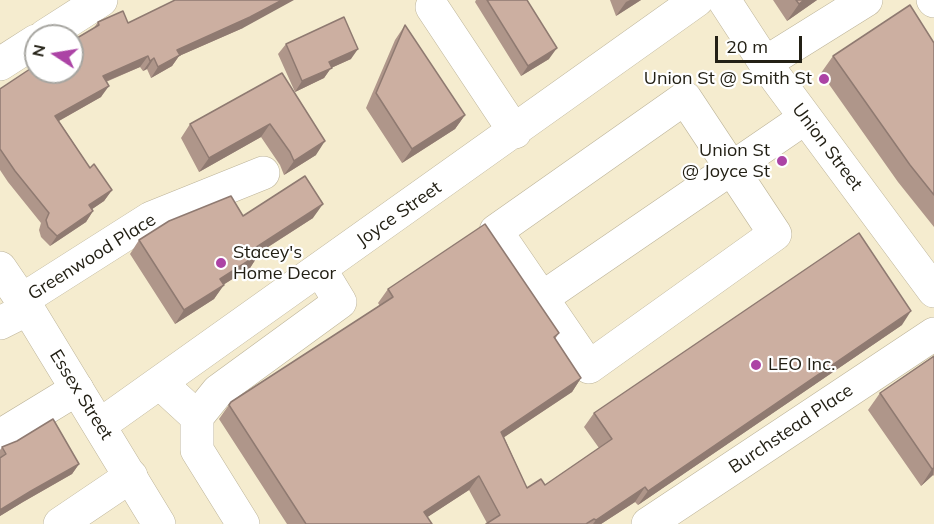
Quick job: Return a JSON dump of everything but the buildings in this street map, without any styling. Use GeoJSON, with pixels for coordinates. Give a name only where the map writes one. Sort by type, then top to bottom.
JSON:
{"type":"FeatureCollection","features":[{"type":"Feature","properties":{"kind":"street"},"geometry":{"type":"LineString","coordinates":[[64,24],[101,0]]}},
{"type":"Feature","properties":{"kind":"street","name":"Joyce Street"},"geometry":{"type":"LineString","coordinates":[[100,425],[698,0]]}},
{"type":"Feature","properties":{"kind":"street","name":"Union Street"},"geometry":{"type":"LineString","coordinates":[[724,0],[765,63],[934,291]]}},
{"type":"Feature","properties":{"kind":"street"},"geometry":{"type":"LineString","coordinates":[[765,63],[866,0]]}},
{"type":"Feature","properties":{"kind":"street"},"geometry":{"type":"LineString","coordinates":[[432,7],[515,132]]}},
{"type":"Feature","properties":{"kind":"street"},"geometry":{"type":"LineString","coordinates":[[0,64],[24,49]]}},
{"type":"Feature","properties":{"kind":"street"},"geometry":{"type":"LineString","coordinates":[[685,98],[775,234],[589,367],[542,298],[496,231],[685,98]]}},
{"type":"Feature","properties":{"kind":"street"},"geometry":{"type":"LineString","coordinates":[[542,298],[730,167],[805,118]]}},
{"type":"Feature","properties":{"kind":"street","name":"Greenwood Place"},"geometry":{"type":"LineString","coordinates":[[17,311],[151,218],[263,173]]}},
{"type":"Feature","properties":{"kind":"street","name":"Essex Street"},"geometry":{"type":"LineString","coordinates":[[0,268],[17,311],[76,389],[159,524]]}},
{"type":"Feature","properties":{"kind":"street"},"geometry":{"type":"LineString","coordinates":[[243,524],[197,450],[197,417],[218,391],[340,303],[320,269]]}},
{"type":"Feature","properties":{"kind":"street","name":"Burchstead Place"},"geometry":{"type":"LineString","coordinates":[[648,524],[934,334]]}},
{"type":"Feature","properties":{"kind":"street"},"geometry":{"type":"LineString","coordinates":[[160,383],[197,417]]}},
{"type":"Feature","properties":{"kind":"street"},"geometry":{"type":"LineString","coordinates":[[0,436],[76,389]]}},
{"type":"Feature","properties":{"kind":"street"},"geometry":{"type":"LineString","coordinates":[[60,524],[131,476]]}},
{"type":"Feature","properties":{"kind":"place","name":"Union St @ Smith St"},"geometry":{"type":"Point","coordinates":[824,79]}},
{"type":"Feature","properties":{"kind":"place","name":"Union St @ Joyce St"},"geometry":{"type":"Point","coordinates":[782,161]}},
{"type":"Feature","properties":{"kind":"place","name":"Stacey's Home Decor"},"geometry":{"type":"Point","coordinates":[221,263]}},
{"type":"Feature","properties":{"kind":"place","name":"LEO Inc."},"geometry":{"type":"Point","coordinates":[756,365]}}]}
